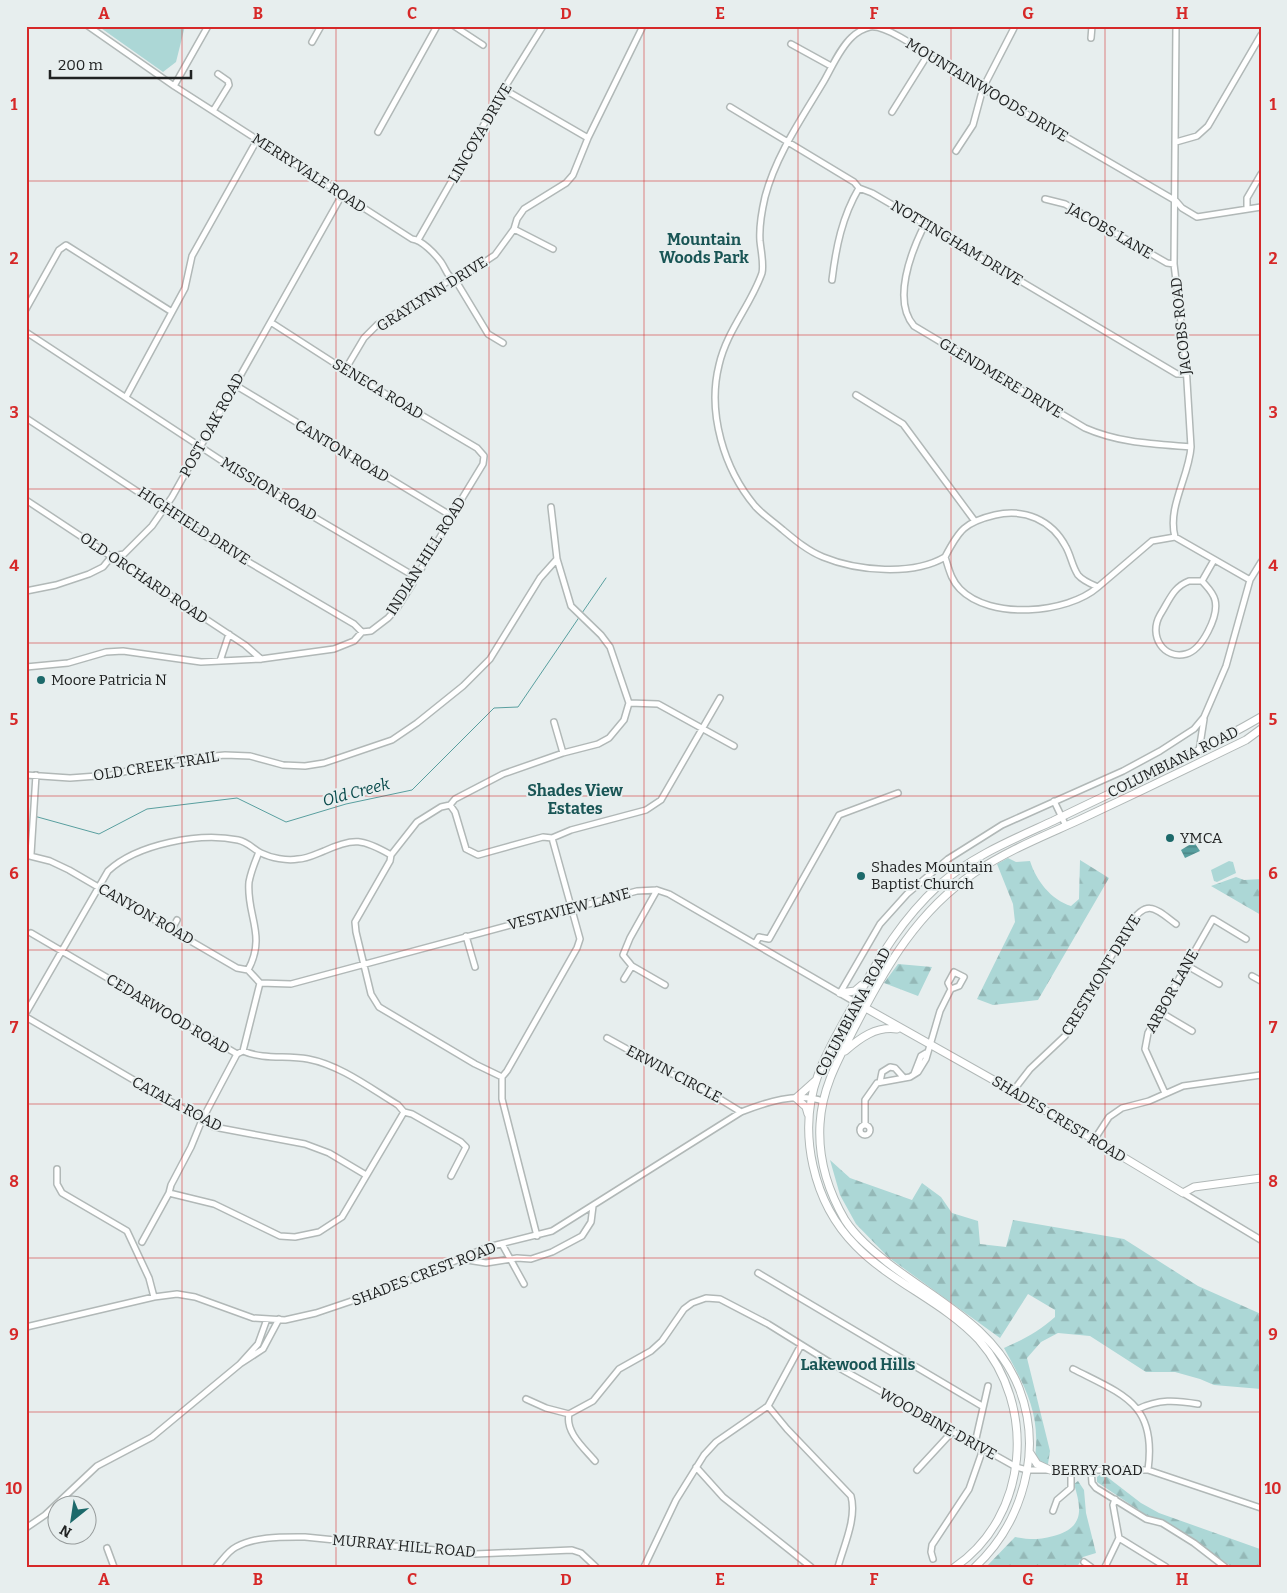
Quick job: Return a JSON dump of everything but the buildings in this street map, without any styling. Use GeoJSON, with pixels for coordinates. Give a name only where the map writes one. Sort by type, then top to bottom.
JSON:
{"type":"FeatureCollection","features":[{"type":"Feature","properties":{"kind":"main road","name":"COLUMBIANA ROAD"},"geometry":{"type":"LineString","coordinates":[[955,1567],[984,1540],[1004,1508],[1016,1467],[1017,1428],[1008,1388],[988,1352],[962,1320],[871,1260],[855,1245],[836,1221],[820,1189],[812,1161],[809,1117],[811,1097],[817,1079],[881,954],[902,924],[939,885],[976,859],[1061,816],[1199,751],[1261,717]]}},
{"type":"Feature","properties":{"kind":"main road","name":"COLUMBIANA ROAD"},"geometry":{"type":"LineString","coordinates":[[975,1567],[1000,1539],[1015,1512],[1024,1488],[1029,1452],[1026,1410],[1014,1378],[993,1344],[879,1256],[859,1238],[846,1221],[830,1190],[821,1156],[820,1123],[823,1101],[830,1076],[864,1008],[891,961],[920,919],[947,894],[982,868],[1238,744],[1261,729]]}},
{"type":"Feature","properties":{"kind":"main road"},"geometry":{"type":"LineString","coordinates":[[939,885],[947,894]]}},
{"type":"Feature","properties":{"kind":"main road"},"geometry":{"type":"LineString","coordinates":[[881,954],[891,961]]}},
{"type":"Feature","properties":{"kind":"main road"},"geometry":{"type":"LineString","coordinates":[[840,993],[855,991],[866,982]]}},
{"type":"Feature","properties":{"kind":"main road","name":"SHADES CREST ROAD"},"geometry":{"type":"LineString","coordinates":[[855,1002],[1012,1091],[1183,1193]]}},
{"type":"Feature","properties":{"kind":"main road"},"geometry":{"type":"LineString","coordinates":[[840,1054],[867,1034],[886,1028],[901,1029]]}},
{"type":"Feature","properties":{"kind":"main road"},"geometry":{"type":"LineString","coordinates":[[809,1117],[806,1107],[796,1098],[817,1079]]}},
{"type":"Feature","properties":{"kind":"main road"},"geometry":{"type":"LineString","coordinates":[[1183,1193],[1194,1187],[1261,1178]]}},
{"type":"Feature","properties":{"kind":"main road"},"geometry":{"type":"LineString","coordinates":[[1029,1452],[1037,1464],[1050,1470]]}},
{"type":"Feature","properties":{"kind":"street","name":"MERRYVALE ROAD"},"geometry":{"type":"LineString","coordinates":[[88,26],[213,112],[412,240],[418,240],[441,262],[450,278],[456,281],[488,334],[503,344]]}},
{"type":"Feature","properties":{"kind":"street"},"geometry":{"type":"LineString","coordinates":[[174,86],[208,26]]}},
{"type":"Feature","properties":{"kind":"street"},"geometry":{"type":"LineString","coordinates":[[312,42],[321,26]]}},
{"type":"Feature","properties":{"kind":"street"},"geometry":{"type":"LineString","coordinates":[[378,132],[437,26]]}},
{"type":"Feature","properties":{"kind":"street"},"geometry":{"type":"LineString","coordinates":[[454,26],[483,45]]}},
{"type":"Feature","properties":{"kind":"street","name":"LINCOYA DRIVE"},"geometry":{"type":"LineString","coordinates":[[418,240],[543,26]]}},
{"type":"Feature","properties":{"kind":"street","name":"GRAYLYNN DRIVE"},"geometry":{"type":"LineString","coordinates":[[345,370],[364,338],[377,325],[450,280],[456,281],[494,255],[514,229],[517,219],[524,209],[566,183],[573,175],[588,138],[643,26]]}},
{"type":"Feature","properties":{"kind":"street"},"geometry":{"type":"LineString","coordinates":[[956,151],[973,125],[983,88],[1015,26]]}},
{"type":"Feature","properties":{"kind":"street"},"geometry":{"type":"LineString","coordinates":[[1091,38],[1092,26]]}},
{"type":"Feature","properties":{"kind":"street","name":"JACOBS ROAD"},"geometry":{"type":"LineString","coordinates":[[1175,537],[1173,518],[1190,459],[1191,447],[1186,374],[1174,264],[1176,26]]}},
{"type":"Feature","properties":{"kind":"street","name":"MOUNTAINWOODS DRIVE"},"geometry":{"type":"LineString","coordinates":[[945,557],[938,562],[881,570],[839,564],[817,555],[756,508],[742,490],[727,460],[717,420],[715,396],[719,364],[730,332],[762,271],[760,238],[765,198],[773,173],[788,142],[831,66],[851,38],[870,27],[896,35],[922,50],[927,56],[1176,201],[1182,208],[1197,218],[1261,207]]}},
{"type":"Feature","properties":{"kind":"street"},"geometry":{"type":"LineString","coordinates":[[1176,142],[1192,139],[1208,126],[1261,35]]}},
{"type":"Feature","properties":{"kind":"street"},"geometry":{"type":"LineString","coordinates":[[791,44],[831,66]]}},
{"type":"Feature","properties":{"kind":"street"},"geometry":{"type":"LineString","coordinates":[[892,112],[927,56]]}},
{"type":"Feature","properties":{"kind":"street"},"geometry":{"type":"LineString","coordinates":[[213,112],[229,85],[228,81],[218,74]]}},
{"type":"Feature","properties":{"kind":"street"},"geometry":{"type":"LineString","coordinates":[[505,90],[588,138]]}},
{"type":"Feature","properties":{"kind":"street","name":"NOTTINGHAM DRIVE"},"geometry":{"type":"LineString","coordinates":[[730,107],[854,182],[859,188],[872,193],[924,226],[1177,374],[1186,374]]}},
{"type":"Feature","properties":{"kind":"street"},"geometry":{"type":"LineString","coordinates":[[126,397],[187,283],[188,268],[192,256],[257,140]]}},
{"type":"Feature","properties":{"kind":"street"},"geometry":{"type":"LineString","coordinates":[[1246,209],[1247,198],[1261,174]]}},
{"type":"Feature","properties":{"kind":"street"},"geometry":{"type":"LineString","coordinates":[[832,280],[835,252],[842,222],[859,188]]}},
{"type":"Feature","properties":{"kind":"street","name":"POST OAK ROAD"},"geometry":{"type":"LineString","coordinates":[[26,591],[56,585],[89,574],[103,567],[112,556],[124,554],[152,526],[165,507],[272,323],[342,195]]}},
{"type":"Feature","properties":{"kind":"street","name":"JACOBS LANE"},"geometry":{"type":"LineString","coordinates":[[1045,199],[1065,204],[1167,263],[1174,264]]}},
{"type":"Feature","properties":{"kind":"street","name":"GLENDMERE DRIVE"},"geometry":{"type":"LineString","coordinates":[[924,226],[915,246],[904,290],[905,310],[914,326],[1076,423],[1104,436],[1121,441],[1191,447]]}},
{"type":"Feature","properties":{"kind":"street"},"geometry":{"type":"LineString","coordinates":[[514,229],[553,249]]}},
{"type":"Feature","properties":{"kind":"street"},"geometry":{"type":"LineString","coordinates":[[26,308],[62,246],[70,246],[172,312]]}},
{"type":"Feature","properties":{"kind":"street","name":"SENECA ROAD"},"geometry":{"type":"LineString","coordinates":[[272,323],[345,370],[477,448],[484,456]]}},
{"type":"Feature","properties":{"kind":"street","name":"MISSION ROAD"},"geometry":{"type":"LineString","coordinates":[[26,332],[251,480],[414,576]]}},
{"type":"Feature","properties":{"kind":"street","name":"CANTON ROAD"},"geometry":{"type":"LineString","coordinates":[[235,385],[450,515]]}},
{"type":"Feature","properties":{"kind":"street"},"geometry":{"type":"LineString","coordinates":[[856,395],[903,424],[974,520]]}},
{"type":"Feature","properties":{"kind":"street","name":"HIGHFIELD DRIVE"},"geometry":{"type":"LineString","coordinates":[[26,418],[165,507],[211,540],[354,624],[362,632]]}},
{"type":"Feature","properties":{"kind":"street","name":"INDIAN HILL ROAD"},"geometry":{"type":"LineString","coordinates":[[26,667],[68,662],[106,652],[124,651],[169,659],[220,661],[261,659],[334,649],[354,642],[362,632],[371,631],[388,618],[413,583],[414,576],[421,569],[449,522],[450,515],[483,464],[484,456]]}},
{"type":"Feature","properties":{"kind":"street","name":"OLD ORCHARD ROAD"},"geometry":{"type":"LineString","coordinates":[[26,500],[229,634],[261,659]]}},
{"type":"Feature","properties":{"kind":"street"},"geometry":{"type":"LineString","coordinates":[[502,1077],[475,1064],[379,1007],[371,994],[355,922],[390,861],[391,856],[417,822],[502,774],[563,753],[598,744],[609,738],[622,724],[629,703],[610,647],[601,635],[570,606],[557,560],[551,506]]}},
{"type":"Feature","properties":{"kind":"street"},"geometry":{"type":"LineString","coordinates":[[1098,587],[1079,576],[1062,540],[1049,524],[1022,513],[1005,512],[974,520],[960,532],[945,557],[951,577],[961,590],[978,600],[1002,607],[1039,610],[1055,608],[1079,599],[1098,587],[1152,541],[1175,537],[1250,580]]}},
{"type":"Feature","properties":{"kind":"street","name":"OLD CREEK TRAIL"},"geometry":{"type":"LineString","coordinates":[[26,775],[70,778],[112,775],[173,760],[225,755],[250,756],[283,765],[305,766],[324,763],[392,740],[417,723],[463,686],[490,659],[540,578],[557,560]]}},
{"type":"Feature","properties":{"kind":"street"},"geometry":{"type":"LineString","coordinates":[[1202,581],[1214,560]]}},
{"type":"Feature","properties":{"kind":"street"},"geometry":{"type":"LineString","coordinates":[[1199,751],[1204,717],[1226,666],[1250,580],[1261,562]]}},
{"type":"Feature","properties":{"kind":"street"},"geometry":{"type":"LineString","coordinates":[[1189,581],[1202,581],[1213,595],[1216,611],[1194,651],[1184,655],[1175,654],[1159,644],[1154,627],[1178,585],[1189,581]]}},
{"type":"Feature","properties":{"kind":"street"},"geometry":{"type":"LineString","coordinates":[[220,661],[229,634]]}},
{"type":"Feature","properties":{"kind":"street"},"geometry":{"type":"LineString","coordinates":[[450,805],[455,812],[464,844],[470,853],[478,855],[543,837],[552,838],[571,830],[646,810],[656,805],[720,698]]}},
{"type":"Feature","properties":{"kind":"street"},"geometry":{"type":"LineString","coordinates":[[629,703],[658,704],[703,727],[734,746]]}},
{"type":"Feature","properties":{"kind":"street"},"geometry":{"type":"LineString","coordinates":[[840,993],[880,924],[906,894],[948,859],[984,835],[1160,751],[1194,729],[1204,717]]}},
{"type":"Feature","properties":{"kind":"street"},"geometry":{"type":"LineString","coordinates":[[554,722],[563,753]]}},
{"type":"Feature","properties":{"kind":"street"},"geometry":{"type":"LineString","coordinates":[[29,854],[36,775]]}},
{"type":"Feature","properties":{"kind":"street"},"geometry":{"type":"LineString","coordinates":[[755,944],[759,936],[769,940],[839,816],[898,793]]}},
{"type":"Feature","properties":{"kind":"street"},"geometry":{"type":"LineString","coordinates":[[1054,801],[1066,826]]}},
{"type":"Feature","properties":{"kind":"street"},"geometry":{"type":"LineString","coordinates":[[26,1013],[108,871],[117,862],[173,842],[216,838],[238,840],[249,844],[260,852],[280,858],[298,860],[344,842],[360,841],[372,844],[391,856]]}},
{"type":"Feature","properties":{"kind":"street"},"geometry":{"type":"LineString","coordinates":[[537,1236],[502,1099],[502,1077],[508,1071],[577,948],[580,939],[552,838]]}},
{"type":"Feature","properties":{"kind":"street"},"geometry":{"type":"LineString","coordinates":[[248,970],[255,955],[258,940],[249,882],[253,864],[260,852]]}},
{"type":"Feature","properties":{"kind":"street","name":"CANYON ROAD"},"geometry":{"type":"LineString","coordinates":[[29,854],[50,861],[99,886],[237,968],[248,970],[260,983]]}},
{"type":"Feature","properties":{"kind":"street"},"geometry":{"type":"LineString","coordinates":[[657,890],[630,938],[623,955],[632,966],[665,986]]}},
{"type":"Feature","properties":{"kind":"street","name":"VESTAVIEW LANE"},"geometry":{"type":"LineString","coordinates":[[260,983],[291,984],[637,891],[657,890],[669,894],[855,1002]]}},
{"type":"Feature","properties":{"kind":"street","name":"CRESTMONT DRIVE"},"geometry":{"type":"LineString","coordinates":[[1012,1091],[1030,1069],[1065,1036],[1138,912],[1145,908],[1150,908],[1176,924]]}},
{"type":"Feature","properties":{"kind":"street","name":"ARBOR LANE"},"geometry":{"type":"LineString","coordinates":[[1165,1092],[1145,1049],[1146,1038],[1213,919],[1246,939]]}},
{"type":"Feature","properties":{"kind":"street"},"geometry":{"type":"LineString","coordinates":[[172,929],[177,920]]}},
{"type":"Feature","properties":{"kind":"street","name":"CEDARWOOD ROAD"},"geometry":{"type":"LineString","coordinates":[[31,933],[236,1054],[243,1051],[255,1056],[307,1059],[324,1063],[398,1105],[404,1112],[412,1114],[466,1147],[451,1176]]}},
{"type":"Feature","properties":{"kind":"street"},"geometry":{"type":"LineString","coordinates":[[466,936],[475,967]]}},
{"type":"Feature","properties":{"kind":"street"},"geometry":{"type":"LineString","coordinates":[[1186,965],[1219,984]]}},
{"type":"Feature","properties":{"kind":"street"},"geometry":{"type":"LineString","coordinates":[[624,979],[632,966]]}},
{"type":"Feature","properties":{"kind":"street"},"geometry":{"type":"LineString","coordinates":[[1252,976],[1261,981]]}},
{"type":"Feature","properties":{"kind":"street"},"geometry":{"type":"LineString","coordinates":[[243,1051],[260,983]]}},
{"type":"Feature","properties":{"kind":"street"},"geometry":{"type":"LineString","coordinates":[[865,1125],[865,1100],[872,1089],[880,1082],[904,1078],[918,1072],[926,1060],[926,1053],[940,1011],[951,989]]}},
{"type":"Feature","properties":{"kind":"street"},"geometry":{"type":"LineString","coordinates":[[1160,1012],[1192,1031]]}},
{"type":"Feature","properties":{"kind":"street","name":"CATALA ROAD"},"geometry":{"type":"LineString","coordinates":[[26,1017],[202,1120],[226,1130],[305,1144],[329,1153],[366,1175]]}},
{"type":"Feature","properties":{"kind":"street","name":"ERWIN CIRCLE"},"geometry":{"type":"LineString","coordinates":[[607,1038],[672,1074],[688,1080],[740,1112]]}},
{"type":"Feature","properties":{"kind":"street"},"geometry":{"type":"LineString","coordinates":[[142,1242],[169,1193],[170,1184],[191,1146],[202,1120],[236,1054]]}},
{"type":"Feature","properties":{"kind":"street"},"geometry":{"type":"LineString","coordinates":[[880,1082],[882,1072],[890,1067],[896,1068],[904,1078]]}},
{"type":"Feature","properties":{"kind":"street"},"geometry":{"type":"LineString","coordinates":[[1094,1140],[1108,1117],[1117,1110],[1149,1101],[1165,1092],[1183,1086],[1261,1075]]}},
{"type":"Feature","properties":{"kind":"street","name":"SHADES CREST ROAD"},"geometry":{"type":"LineString","coordinates":[[26,1327],[154,1297],[177,1294],[195,1297],[253,1318],[279,1319],[316,1313],[393,1287],[502,1244],[552,1231],[740,1112],[772,1100],[811,1097],[823,1101]]}},
{"type":"Feature","properties":{"kind":"street"},"geometry":{"type":"LineString","coordinates":[[169,1193],[214,1204],[280,1236],[295,1237],[319,1232],[342,1217],[364,1184],[366,1175],[404,1112]]}},
{"type":"Feature","properties":{"kind":"street"},"geometry":{"type":"LineString","coordinates":[[57,1169],[57,1184],[62,1193],[127,1232],[149,1278],[154,1297]]}},
{"type":"Feature","properties":{"kind":"street","name":"SHADES CREST ROAD"},"geometry":{"type":"LineString","coordinates":[[1183,1193],[1261,1240]]}},
{"type":"Feature","properties":{"kind":"street"},"geometry":{"type":"LineString","coordinates":[[461,1259],[486,1263],[542,1256],[582,1236],[591,1222],[593,1206]]}},
{"type":"Feature","properties":{"kind":"street"},"geometry":{"type":"LineString","coordinates":[[502,1244],[524,1284]]}},
{"type":"Feature","properties":{"kind":"street"},"geometry":{"type":"LineString","coordinates":[[758,1273],[982,1406]]}},
{"type":"Feature","properties":{"kind":"street","name":"WOODBINE DRIVE"},"geometry":{"type":"LineString","coordinates":[[569,1414],[593,1401],[619,1369],[651,1351],[662,1341],[684,1309],[692,1303],[706,1298],[728,1302],[1016,1467]]}},
{"type":"Feature","properties":{"kind":"street"},"geometry":{"type":"LineString","coordinates":[[240,1364],[258,1344],[267,1319]]}},
{"type":"Feature","properties":{"kind":"street"},"geometry":{"type":"LineString","coordinates":[[26,1528],[47,1514],[97,1466],[152,1437],[240,1364],[263,1349],[279,1319]]}},
{"type":"Feature","properties":{"kind":"street"},"geometry":{"type":"LineString","coordinates":[[644,1567],[676,1500],[696,1467],[716,1442],[768,1406],[801,1345]]}},
{"type":"Feature","properties":{"kind":"street"},"geometry":{"type":"LineString","coordinates":[[1073,1368],[1120,1393],[1138,1408],[1150,1439],[1148,1470]]}},
{"type":"Feature","properties":{"kind":"street"},"geometry":{"type":"LineString","coordinates":[[975,1443],[988,1386]]}},
{"type":"Feature","properties":{"kind":"street"},"geometry":{"type":"LineString","coordinates":[[526,1399],[546,1408],[569,1414],[567,1421],[572,1433],[595,1461]]}},
{"type":"Feature","properties":{"kind":"street"},"geometry":{"type":"LineString","coordinates":[[1138,1408],[1152,1402],[1168,1399],[1198,1404]]}},
{"type":"Feature","properties":{"kind":"street"},"geometry":{"type":"LineString","coordinates":[[768,1406],[787,1429],[851,1496],[854,1506],[838,1567]]}},
{"type":"Feature","properties":{"kind":"street"},"geometry":{"type":"LineString","coordinates":[[917,1470],[953,1431]]}},
{"type":"Feature","properties":{"kind":"street"},"geometry":{"type":"LineString","coordinates":[[933,1559],[932,1545],[969,1489],[983,1449]]}},
{"type":"Feature","properties":{"kind":"street"},"geometry":{"type":"LineString","coordinates":[[696,1467],[723,1497],[810,1567]]}},
{"type":"Feature","properties":{"kind":"street","name":"BERRY ROAD"},"geometry":{"type":"LineString","coordinates":[[1016,1467],[1027,1470],[1148,1470],[1261,1508]]}},
{"type":"Feature","properties":{"kind":"street"},"geometry":{"type":"LineString","coordinates":[[1091,1469],[1093,1485],[1146,1519],[1162,1523],[1194,1543],[1225,1567]]}},
{"type":"Feature","properties":{"kind":"street"},"geometry":{"type":"LineString","coordinates":[[1052,1511],[1057,1500],[1071,1488],[1071,1470]]}},
{"type":"Feature","properties":{"kind":"street"},"geometry":{"type":"LineString","coordinates":[[1105,1567],[1119,1538],[1113,1505],[1115,1499]]}},
{"type":"Feature","properties":{"kind":"street","name":"MURRAY HILL ROAD"},"geometry":{"type":"LineString","coordinates":[[216,1567],[234,1548],[257,1540],[286,1537],[475,1554],[572,1550],[587,1558],[596,1567]]}},
{"type":"Feature","properties":{"kind":"street"},"geometry":{"type":"LineString","coordinates":[[1119,1538],[1166,1567]]}},
{"type":"Feature","properties":{"kind":"street"},"geometry":{"type":"LineString","coordinates":[[107,1548],[114,1567]]}},
{"type":"Feature","properties":{"kind":"street"},"geometry":{"type":"LineString","coordinates":[[1214,1567],[1216,1560]]}},
{"type":"Feature","properties":{"kind":"street"},"geometry":{"type":"LineString","coordinates":[[1084,1562],[1091,1567]]}},
{"type":"Feature","properties":{"kind":"green space"},"geometry":{"type":"Polygon","coordinates":[[[98,26],[185,26],[176,62],[163,72],[98,26]]]}},
{"type":"Feature","properties":{"kind":"green space"},"geometry":{"type":"Polygon","coordinates":[[[1008,858],[1016,862],[1030,861],[1036,875],[1045,888],[1057,899],[1071,906],[1079,899],[1080,860],[1109,878],[1038,1000],[993,1005],[977,999],[1015,922],[1013,904],[997,864],[1008,858]]]}},
{"type":"Feature","properties":{"kind":"green space"},"geometry":{"type":"Polygon","coordinates":[[[1229,861],[1233,862],[1236,873],[1217,882],[1214,881],[1211,870],[1229,861]]]}},
{"type":"Feature","properties":{"kind":"green space"},"geometry":{"type":"Polygon","coordinates":[[[1236,877],[1244,880],[1261,879],[1261,915],[1211,886],[1236,877]]]}},
{"type":"Feature","properties":{"kind":"green space"},"geometry":{"type":"Polygon","coordinates":[[[898,964],[932,967],[918,996],[884,983],[898,964]]]}},
{"type":"Feature","properties":{"kind":"green space"},"geometry":{"type":"Polygon","coordinates":[[[830,1160],[850,1178],[912,1200],[922,1183],[941,1197],[952,1213],[978,1221],[980,1244],[1006,1247],[1013,1220],[1124,1239],[1198,1286],[1261,1314],[1261,1389],[1214,1385],[1175,1372],[1146,1372],[1090,1336],[1058,1333],[1041,1342],[1027,1358],[1050,1451],[1048,1464],[1042,1464],[1035,1457],[1036,1427],[1029,1400],[1004,1348],[1043,1327],[1055,1317],[1055,1310],[1028,1294],[1000,1338],[888,1257],[856,1224],[840,1195],[830,1160]]]}},
{"type":"Feature","properties":{"kind":"green space"},"geometry":{"type":"Polygon","coordinates":[[[1102,1473],[1141,1503],[1159,1513],[1260,1549],[1260,1567],[1232,1567],[1173,1526],[1146,1515],[1097,1482],[1097,1477],[1102,1473]]]}},
{"type":"Feature","properties":{"kind":"green space"},"geometry":{"type":"Polygon","coordinates":[[[1078,1481],[1084,1490],[1086,1513],[1096,1553],[1083,1557],[1077,1567],[986,1567],[1015,1537],[1041,1539],[1057,1535],[1072,1526],[1077,1521],[1079,1515],[1074,1484],[1078,1481]]]}},
{"type":"Feature","properties":{"kind":"shaded area"},"geometry":{"type":"Polygon","coordinates":[[[1194,842],[1200,851],[1185,858],[1181,850],[1194,842]]]}},
{"type":"Feature","properties":{"kind":"waterway","name":"Old Creek"},"geometry":{"type":"LineString","coordinates":[[582,613],[606,578]]}},
{"type":"Feature","properties":{"kind":"waterway","name":"Old Creek"},"geometry":{"type":"LineString","coordinates":[[34,816],[99,834],[147,809],[237,798],[286,822],[346,804],[412,790],[494,708],[518,707],[580,616]]}},
{"type":"Feature","properties":{"kind":"place","name":"Moore Patricia N"},"geometry":{"type":"Point","coordinates":[41,680]}},
{"type":"Feature","properties":{"kind":"place","name":"YMCA"},"geometry":{"type":"Point","coordinates":[1170,838]}},
{"type":"Feature","properties":{"kind":"place","name":"Shades Mountain Baptist Church"},"geometry":{"type":"Point","coordinates":[861,876]}},
{"type":"Feature","properties":{"kind":"district","name":"Mountain Woods Park"},"geometry":{"type":"Point","coordinates":[704,248]}},
{"type":"Feature","properties":{"kind":"district","name":"Shades View Estates"},"geometry":{"type":"Point","coordinates":[575,799]}},
{"type":"Feature","properties":{"kind":"district","name":"Lakewood Hills"},"geometry":{"type":"Point","coordinates":[858,1364]}}]}
